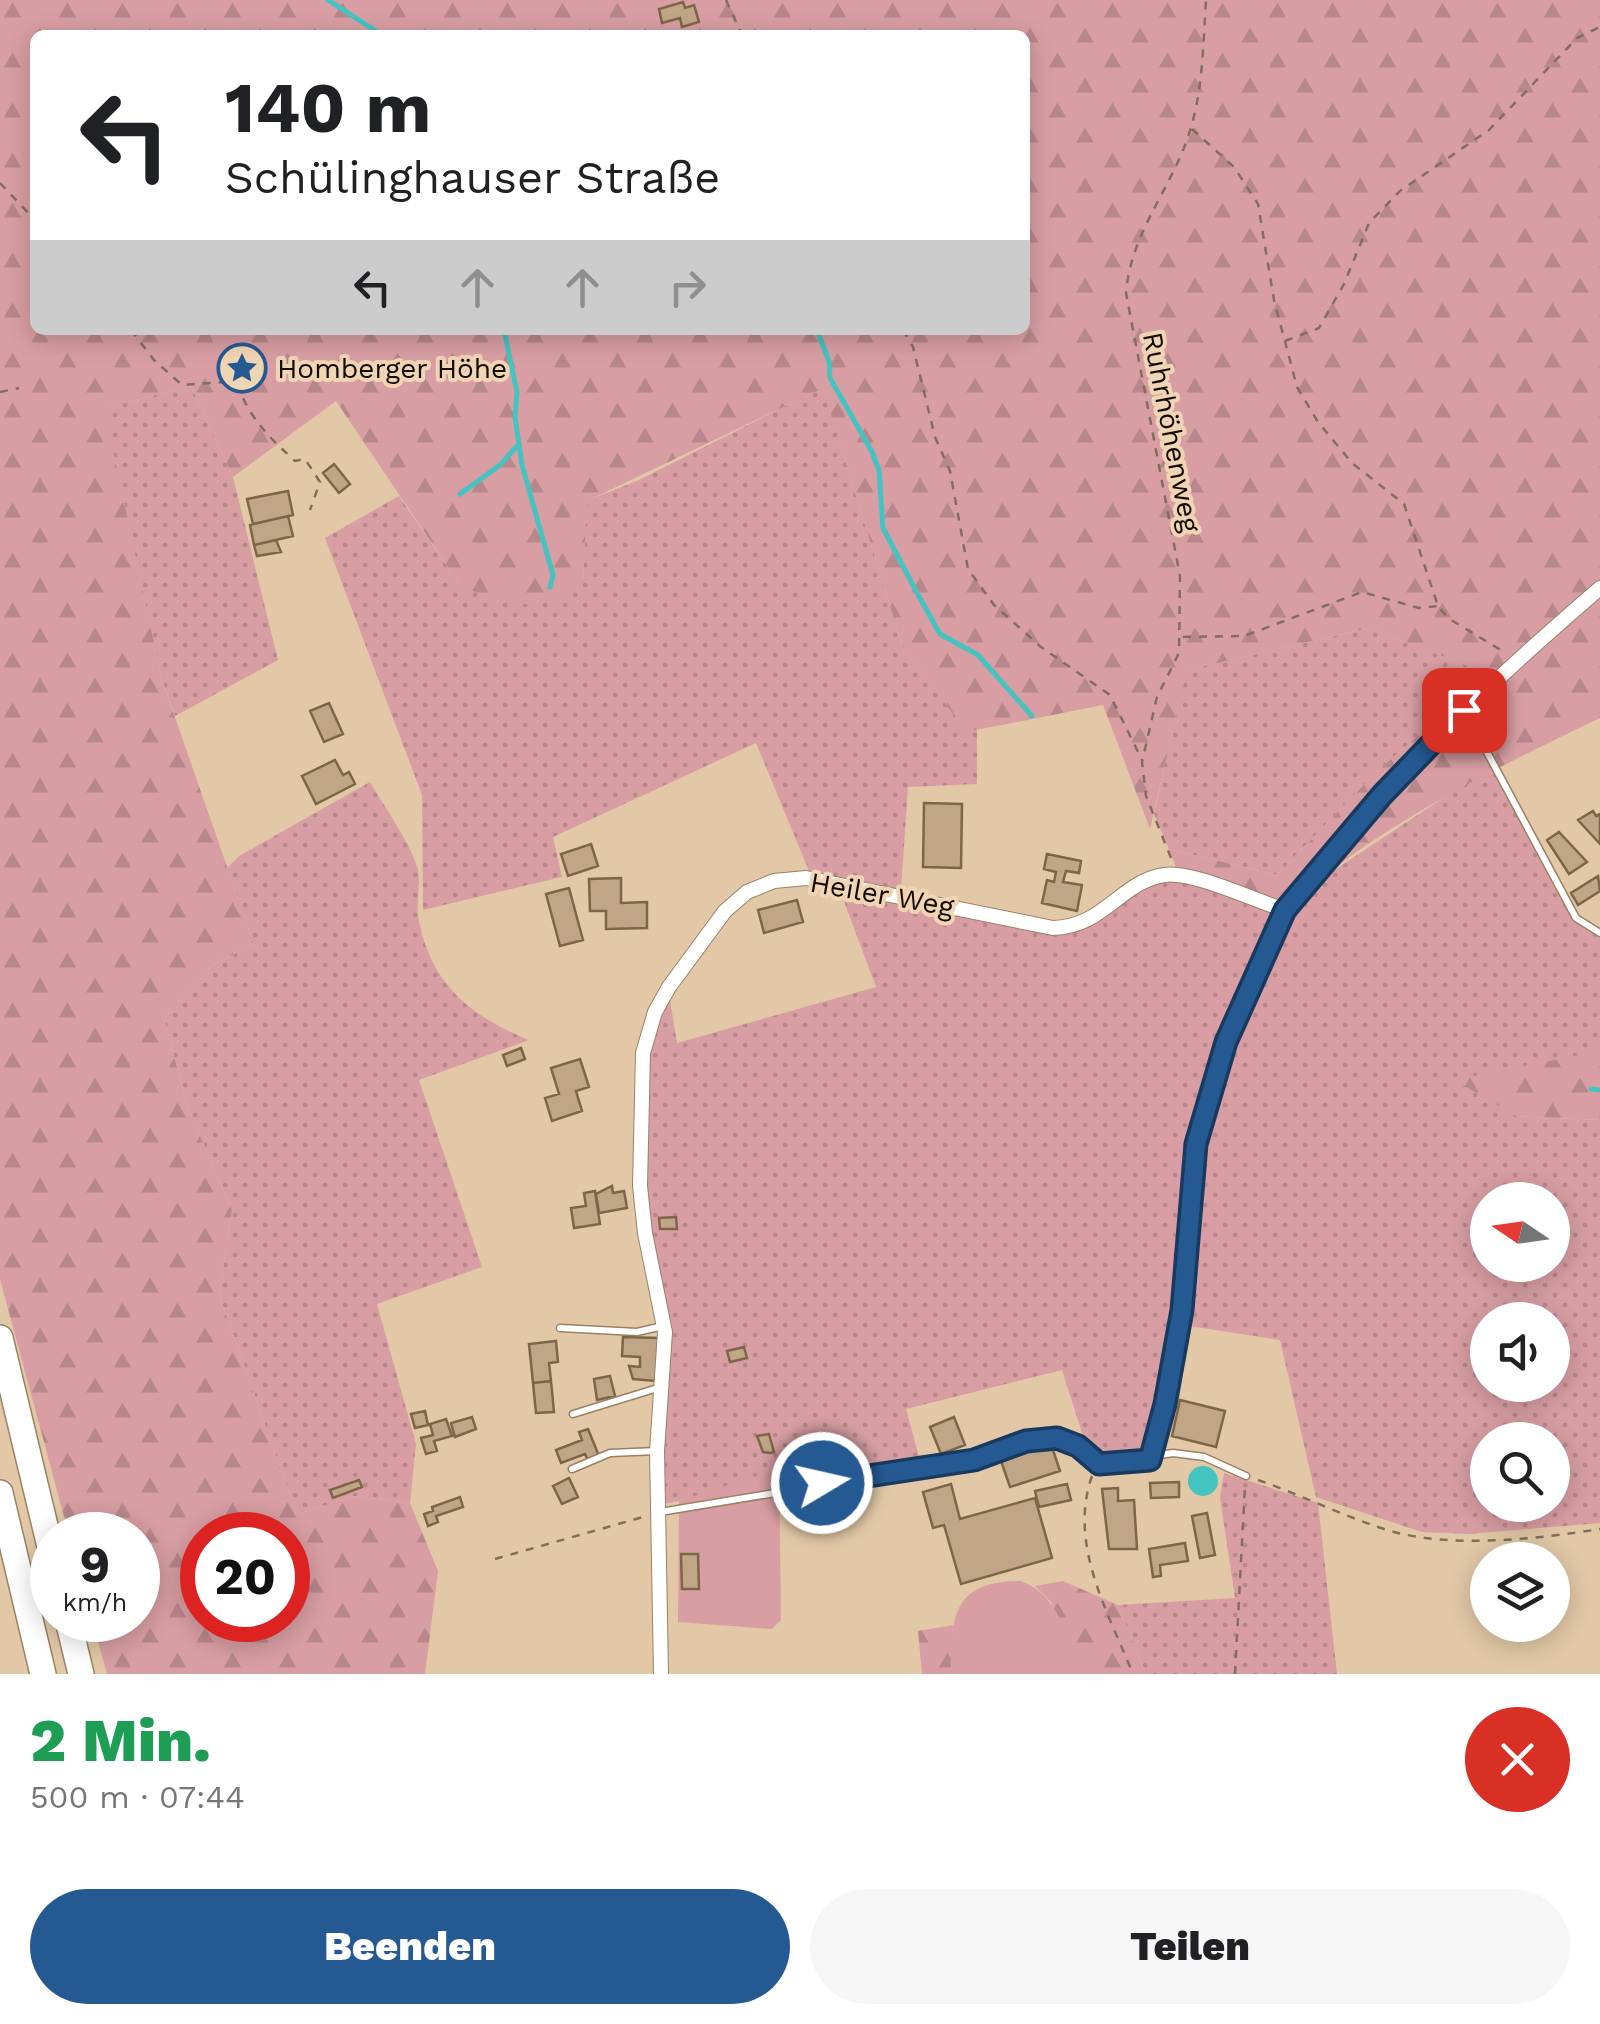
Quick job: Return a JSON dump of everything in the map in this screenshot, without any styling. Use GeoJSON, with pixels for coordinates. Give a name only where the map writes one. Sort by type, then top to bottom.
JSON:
{"type":"FeatureCollection","features":[{"type":"Feature","properties":{"kind":"highway"},"geometry":{"type":"LineString","coordinates":[[0,1338],[42,1512]]}},
{"type":"Feature","properties":{"kind":"highway"},"geometry":{"type":"LineString","coordinates":[[0,1494],[44,1674]]}},
{"type":"Feature","properties":{"kind":"highway"},"geometry":{"type":"LineString","coordinates":[[73,1642],[81,1674]]}},
{"type":"Feature","properties":{"kind":"street"},"geometry":{"type":"LineString","coordinates":[[1176,874],[1285,910],[1382,795],[1464,710],[1600,588]]}},
{"type":"Feature","properties":{"kind":"street","name":"Heiler Weg"},"geometry":{"type":"LineString","coordinates":[[662,1674],[657,1450],[664,1326],[644,1233],[640,1186],[642,1053],[655,1012],[669,987],[724,911],[760,887],[806,878],[1053,928],[1076,927],[1148,880],[1176,874]]}},
{"type":"Feature","properties":{"kind":"lane"},"geometry":{"type":"LineString","coordinates":[[1464,710],[1576,918],[1600,932]]}},
{"type":"Feature","properties":{"kind":"lane"},"geometry":{"type":"LineString","coordinates":[[1150,1460],[1182,1310],[1196,1144],[1226,1042],[1285,910]]}},
{"type":"Feature","properties":{"kind":"lane"},"geometry":{"type":"LineString","coordinates":[[560,1328],[637,1332],[664,1326]]}},
{"type":"Feature","properties":{"kind":"lane"},"geometry":{"type":"LineString","coordinates":[[573,1414],[662,1387]]}},
{"type":"Feature","properties":{"kind":"lane"},"geometry":{"type":"LineString","coordinates":[[660,1508],[974,1460],[1026,1441],[1057,1438],[1078,1446],[1099,1464],[1150,1460],[1173,1452],[1204,1457],[1246,1476]]}},
{"type":"Feature","properties":{"kind":"lane"},"geometry":{"type":"LineString","coordinates":[[572,1469],[610,1453],[657,1450]]}},
{"type":"Feature","properties":{"kind":"path"},"geometry":{"type":"LineString","coordinates":[[726,0],[740,30]]}},
{"type":"Feature","properties":{"kind":"path","name":"Ruhrhöhenweg"},"geometry":{"type":"LineString","coordinates":[[1176,874],[1146,796],[1142,762],[1157,697],[1179,653],[1180,576],[1126,294],[1137,242],[1191,128],[1199,91],[1206,0]]}},
{"type":"Feature","properties":{"kind":"path"},"geometry":{"type":"LineString","coordinates":[[1283,341],[1319,328],[1344,284],[1369,223],[1400,191],[1489,130],[1578,38],[1600,26]]}},
{"type":"Feature","properties":{"kind":"path"},"geometry":{"type":"LineString","coordinates":[[1191,128],[1234,167],[1258,204],[1283,341],[1298,386],[1318,422],[1352,463],[1404,504],[1438,606],[1448,618],[1518,660]]}},
{"type":"Feature","properties":{"kind":"path"},"geometry":{"type":"LineString","coordinates":[[0,183],[30,215]]}},
{"type":"Feature","properties":{"kind":"path"},"geometry":{"type":"LineString","coordinates":[[135,335],[154,360],[182,385],[224,382],[239,389],[251,418],[294,460],[305,458],[320,482],[310,510]]}},
{"type":"Feature","properties":{"kind":"path"},"geometry":{"type":"LineString","coordinates":[[906,335],[950,471],[968,568],[994,604],[1041,647],[1110,694],[1142,762]]}},
{"type":"Feature","properties":{"kind":"path"},"geometry":{"type":"LineString","coordinates":[[0,392],[19,388]]}},
{"type":"Feature","properties":{"kind":"path"},"geometry":{"type":"LineString","coordinates":[[1182,637],[1244,636],[1362,592],[1418,608],[1438,606]]}},
{"type":"Feature","properties":{"kind":"path"},"geometry":{"type":"LineString","coordinates":[[1099,1464],[1087,1489],[1085,1546],[1133,1674]]}},
{"type":"Feature","properties":{"kind":"path"},"geometry":{"type":"LineString","coordinates":[[1234,1674],[1246,1476],[1391,1531],[1431,1540],[1544,1538],[1600,1529]]}},
{"type":"Feature","properties":{"kind":"path"},"geometry":{"type":"LineString","coordinates":[[495,1559],[660,1508]]}},
{"type":"Feature","properties":{"kind":"green space"},"geometry":{"type":"Polygon","coordinates":[[[0,0],[1600,0],[1600,718],[1475,780],[1394,827],[1282,911],[1178,873],[1169,849],[1277,875],[1374,774],[1489,674],[1369,628],[1187,670],[1150,829],[1103,705],[966,732],[901,642],[823,388],[587,501],[583,581],[554,600],[525,604],[498,602],[460,585],[336,401],[233,477],[191,386],[104,408],[162,680],[254,944],[211,966],[164,1019],[188,1108],[232,1210],[219,1294],[296,1512],[180,1512],[180,1642],[310,1642],[310,1512],[306,1512],[353,1496],[410,1503],[438,1571],[425,1674],[107,1674],[98,1642],[160,1642],[160,1512],[63,1512],[0,1279],[0,0]]]}},
{"type":"Feature","properties":{"kind":"green space"},"geometry":{"type":"Polygon","coordinates":[[[191,386],[233,477],[278,660],[175,716],[162,680],[103,408],[191,386]]]}},
{"type":"Feature","properties":{"kind":"green space"},"geometry":{"type":"Polygon","coordinates":[[[823,387],[901,642],[966,731],[977,730],[977,784],[908,787],[901,890],[809,871],[756,743],[553,837],[562,877],[423,910],[422,795],[325,538],[399,496],[460,585],[583,581],[586,501],[639,480],[823,387]]]}},
{"type":"Feature","properties":{"kind":"green space"},"geometry":{"type":"Polygon","coordinates":[[[1369,628],[1490,674],[1374,774],[1277,875],[1169,849],[1154,814],[1186,670],[1369,628]]]}},
{"type":"Feature","properties":{"kind":"green space"},"geometry":{"type":"Polygon","coordinates":[[[1492,770],[1575,922],[1600,938],[1600,1111],[1516,1116],[1600,1120],[1600,1523],[1468,1534],[1422,1532],[1316,1497],[1280,1340],[1183,1325],[1200,1144],[1229,1043],[1287,915],[1306,889],[1452,792],[1492,770]]]}},
{"type":"Feature","properties":{"kind":"green space"},"geometry":{"type":"Polygon","coordinates":[[[370,782],[415,860],[419,875],[418,916],[424,940],[442,978],[455,994],[488,1020],[529,1040],[419,1080],[482,1267],[377,1304],[416,1444],[410,1503],[353,1496],[296,1512],[219,1294],[232,1210],[188,1108],[164,1019],[211,966],[254,944],[227,868],[239,856],[370,782]]]}},
{"type":"Feature","properties":{"kind":"green space"},"geometry":{"type":"Polygon","coordinates":[[[1176,877],[1280,915],[1221,1041],[1194,1143],[1180,1310],[1148,1457],[1099,1457],[1083,1436],[1062,1370],[906,1409],[921,1464],[661,1504],[667,1393],[644,1186],[646,1056],[669,994],[677,1043],[876,987],[838,885],[1052,932],[1086,925],[1176,877]]]}},
{"type":"Feature","properties":{"kind":"green space"},"geometry":{"type":"Polygon","coordinates":[[[1600,1051],[1600,1120],[1516,1116],[1454,1080],[1600,1051]]]}},
{"type":"Feature","properties":{"kind":"green space"},"geometry":{"type":"Polygon","coordinates":[[[779,1469],[781,1620],[772,1629],[678,1622],[679,1501],[779,1469]]]}},
{"type":"Feature","properties":{"kind":"green space"},"geometry":{"type":"Polygon","coordinates":[[[1224,1473],[1318,1503],[1337,1674],[1146,1674],[1118,1605],[1235,1598],[1220,1498],[1224,1473]]]}},
{"type":"Feature","properties":{"kind":"green space"},"geometry":{"type":"Polygon","coordinates":[[[1021,1581],[1045,1596],[1053,1607],[1066,1632],[1078,1674],[951,1674],[952,1635],[960,1606],[981,1588],[1021,1581]]]}},
{"type":"Feature","properties":{"kind":"green space"},"geometry":{"type":"Polygon","coordinates":[[[1063,1581],[1118,1605],[1146,1674],[1078,1674],[1051,1602],[1035,1586],[1063,1581]]]}},
{"type":"Feature","properties":{"kind":"green space"},"geometry":{"type":"Polygon","coordinates":[[[953,1625],[951,1674],[922,1674],[918,1631],[953,1625]]]}},
{"type":"Feature","properties":{"kind":"water"},"geometry":{"type":"Polygon","coordinates":[[[1203,1466],[1214,1470],[1218,1481],[1214,1492],[1203,1496],[1192,1492],[1188,1481],[1192,1470],[1203,1466]]]}},
{"type":"Feature","properties":{"kind":"building"},"geometry":{"type":"Polygon","coordinates":[[[683,2],[685,8],[694,5],[699,22],[682,27],[680,18],[662,23],[659,9],[683,2]]]}},
{"type":"Feature","properties":{"kind":"building"},"geometry":{"type":"Polygon","coordinates":[[[334,464],[350,484],[339,493],[323,473],[334,464]]]}},
{"type":"Feature","properties":{"kind":"building"},"geometry":{"type":"Polygon","coordinates":[[[288,491],[293,515],[253,524],[247,499],[288,491]]]}},
{"type":"Feature","properties":{"kind":"building"},"geometry":{"type":"Polygon","coordinates":[[[288,516],[293,536],[254,545],[250,525],[288,516]]]}},
{"type":"Feature","properties":{"kind":"building"},"geometry":{"type":"Polygon","coordinates":[[[276,540],[281,552],[257,556],[254,545],[276,540]]]}},
{"type":"Feature","properties":{"kind":"building"},"geometry":{"type":"Polygon","coordinates":[[[329,703],[343,734],[324,742],[310,711],[329,703]]]}},
{"type":"Feature","properties":{"kind":"building"},"geometry":{"type":"Polygon","coordinates":[[[335,760],[343,775],[349,772],[355,784],[316,804],[302,776],[335,760]]]}},
{"type":"Feature","properties":{"kind":"building"},"geometry":{"type":"Polygon","coordinates":[[[924,803],[962,804],[961,868],[923,867],[924,803]]]}},
{"type":"Feature","properties":{"kind":"building"},"geometry":{"type":"Polygon","coordinates":[[[1593,811],[1596,816],[1600,814],[1600,844],[1578,820],[1593,811]]]}},
{"type":"Feature","properties":{"kind":"building"},"geometry":{"type":"Polygon","coordinates":[[[1559,832],[1587,862],[1569,874],[1547,840],[1559,832]]]}},
{"type":"Feature","properties":{"kind":"building"},"geometry":{"type":"Polygon","coordinates":[[[591,844],[598,866],[568,876],[561,854],[591,844]]]}},
{"type":"Feature","properties":{"kind":"building"},"geometry":{"type":"Polygon","coordinates":[[[1047,854],[1081,861],[1079,873],[1066,871],[1063,882],[1082,885],[1077,911],[1042,903],[1047,880],[1054,882],[1056,872],[1044,869],[1047,854]]]}},
{"type":"Feature","properties":{"kind":"building"},"geometry":{"type":"Polygon","coordinates":[[[1598,876],[1600,891],[1578,905],[1571,893],[1598,876]]]}},
{"type":"Feature","properties":{"kind":"building"},"geometry":{"type":"Polygon","coordinates":[[[621,878],[621,903],[647,902],[647,928],[606,929],[606,911],[590,911],[589,879],[621,878]]]}},
{"type":"Feature","properties":{"kind":"building"},"geometry":{"type":"Polygon","coordinates":[[[569,888],[583,940],[560,946],[546,894],[569,888]]]}},
{"type":"Feature","properties":{"kind":"building"},"geometry":{"type":"Polygon","coordinates":[[[797,900],[803,922],[764,933],[758,910],[797,900]]]}},
{"type":"Feature","properties":{"kind":"building"},"geometry":{"type":"Polygon","coordinates":[[[521,1048],[525,1059],[507,1066],[503,1055],[521,1048]]]}},
{"type":"Feature","properties":{"kind":"building"},"geometry":{"type":"Polygon","coordinates":[[[580,1059],[589,1087],[576,1091],[582,1111],[552,1121],[545,1098],[559,1094],[551,1068],[580,1059]]]}},
{"type":"Feature","properties":{"kind":"building"},"geometry":{"type":"Polygon","coordinates":[[[612,1186],[613,1193],[624,1191],[627,1208],[599,1213],[596,1194],[612,1186]]]}},
{"type":"Feature","properties":{"kind":"building"},"geometry":{"type":"Polygon","coordinates":[[[595,1191],[600,1224],[574,1228],[571,1208],[586,1206],[584,1193],[595,1191]]]}},
{"type":"Feature","properties":{"kind":"building"},"geometry":{"type":"Polygon","coordinates":[[[676,1217],[677,1229],[660,1229],[659,1218],[676,1217]]]}},
{"type":"Feature","properties":{"kind":"building"},"geometry":{"type":"Polygon","coordinates":[[[623,1337],[660,1338],[656,1381],[633,1379],[629,1366],[640,1367],[640,1357],[622,1356],[623,1337]]]}},
{"type":"Feature","properties":{"kind":"building"},"geometry":{"type":"Polygon","coordinates":[[[556,1341],[558,1362],[549,1363],[551,1381],[533,1383],[529,1344],[556,1341]]]}},
{"type":"Feature","properties":{"kind":"building"},"geometry":{"type":"Polygon","coordinates":[[[744,1347],[747,1358],[730,1362],[727,1351],[744,1347]]]}},
{"type":"Feature","properties":{"kind":"building"},"geometry":{"type":"Polygon","coordinates":[[[610,1376],[615,1396],[597,1400],[594,1379],[610,1376]]]}},
{"type":"Feature","properties":{"kind":"building"},"geometry":{"type":"Polygon","coordinates":[[[551,1381],[554,1412],[536,1413],[533,1383],[551,1381]]]}},
{"type":"Feature","properties":{"kind":"building"},"geometry":{"type":"Polygon","coordinates":[[[1180,1400],[1225,1411],[1216,1447],[1172,1436],[1180,1400]]]}},
{"type":"Feature","properties":{"kind":"building"},"geometry":{"type":"Polygon","coordinates":[[[425,1411],[428,1425],[415,1428],[411,1414],[425,1411]]]}},
{"type":"Feature","properties":{"kind":"building"},"geometry":{"type":"Polygon","coordinates":[[[472,1417],[476,1429],[455,1437],[451,1423],[472,1417]]]}},
{"type":"Feature","properties":{"kind":"building"},"geometry":{"type":"Polygon","coordinates":[[[954,1417],[965,1445],[941,1454],[930,1427],[954,1417]]]}},
{"type":"Feature","properties":{"kind":"building"},"geometry":{"type":"Polygon","coordinates":[[[446,1419],[452,1436],[434,1441],[437,1451],[426,1454],[421,1438],[433,1435],[430,1424],[446,1419]]]}},
{"type":"Feature","properties":{"kind":"building"},"geometry":{"type":"Polygon","coordinates":[[[588,1429],[599,1456],[588,1460],[585,1454],[561,1463],[556,1450],[582,1440],[579,1432],[588,1429]]]}},
{"type":"Feature","properties":{"kind":"building"},"geometry":{"type":"Polygon","coordinates":[[[769,1434],[774,1452],[770,1453],[763,1452],[757,1436],[769,1434]]]}},
{"type":"Feature","properties":{"kind":"building"},"geometry":{"type":"Polygon","coordinates":[[[1051,1444],[1060,1471],[1010,1487],[1001,1461],[1051,1444]]]}},
{"type":"Feature","properties":{"kind":"building"},"geometry":{"type":"Polygon","coordinates":[[[569,1478],[578,1497],[562,1504],[553,1486],[569,1478]]]}},
{"type":"Feature","properties":{"kind":"building"},"geometry":{"type":"Polygon","coordinates":[[[359,1480],[362,1487],[333,1498],[330,1490],[359,1480]]]}},
{"type":"Feature","properties":{"kind":"building"},"geometry":{"type":"Polygon","coordinates":[[[1179,1482],[1179,1497],[1151,1498],[1150,1483],[1179,1482]]]}},
{"type":"Feature","properties":{"kind":"building"},"geometry":{"type":"Polygon","coordinates":[[[951,1484],[960,1519],[1035,1498],[1052,1558],[961,1584],[944,1525],[933,1528],[923,1492],[951,1484]]]}},
{"type":"Feature","properties":{"kind":"building"},"geometry":{"type":"Polygon","coordinates":[[[1067,1484],[1071,1500],[1039,1507],[1035,1491],[1067,1484]]]}},
{"type":"Feature","properties":{"kind":"building"},"geometry":{"type":"Polygon","coordinates":[[[1118,1488],[1118,1501],[1134,1500],[1137,1549],[1109,1549],[1102,1489],[1118,1488]]]}},
{"type":"Feature","properties":{"kind":"building"},"geometry":{"type":"Polygon","coordinates":[[[460,1497],[463,1507],[436,1516],[438,1522],[428,1526],[424,1514],[460,1497]]]}},
{"type":"Feature","properties":{"kind":"building"},"geometry":{"type":"Polygon","coordinates":[[[1207,1513],[1215,1555],[1200,1558],[1192,1516],[1207,1513]]]}},
{"type":"Feature","properties":{"kind":"building"},"geometry":{"type":"Polygon","coordinates":[[[1185,1543],[1188,1561],[1160,1565],[1161,1576],[1153,1577],[1149,1549],[1185,1543]]]}},
{"type":"Feature","properties":{"kind":"building"},"geometry":{"type":"Polygon","coordinates":[[[681,1554],[698,1554],[699,1589],[682,1589],[681,1554]]]}},
{"type":"Feature","properties":{"kind":"waterway"},"geometry":{"type":"LineString","coordinates":[[328,0],[374,30]]}},
{"type":"Feature","properties":{"kind":"waterway"},"geometry":{"type":"LineString","coordinates":[[505,335],[517,392],[515,417],[522,465],[553,575],[550,587]]}},
{"type":"Feature","properties":{"kind":"waterway"},"geometry":{"type":"LineString","coordinates":[[819,335],[829,361],[830,378],[879,470],[883,528],[940,634],[978,655],[1032,716]]}},
{"type":"Feature","properties":{"kind":"waterway"},"geometry":{"type":"LineString","coordinates":[[460,494],[500,465],[518,445]]}},
{"type":"Feature","properties":{"kind":"waterway"},"geometry":{"type":"LineString","coordinates":[[1591,1089],[1600,1090]]}},
{"type":"Feature","properties":{"kind":"place","name":"Homberger Höhe"},"geometry":{"type":"Point","coordinates":[242,368]}},
{"type":"Feature","properties":{"kind":"route"},"geometry":{"type":"LineString","coordinates":[[822,1483],[974,1460],[1026,1441],[1057,1438],[1078,1446],[1099,1464],[1150,1460],[1182,1310],[1188,1199],[1196,1144],[1226,1042],[1285,910],[1382,795],[1464,710]]}}]}
